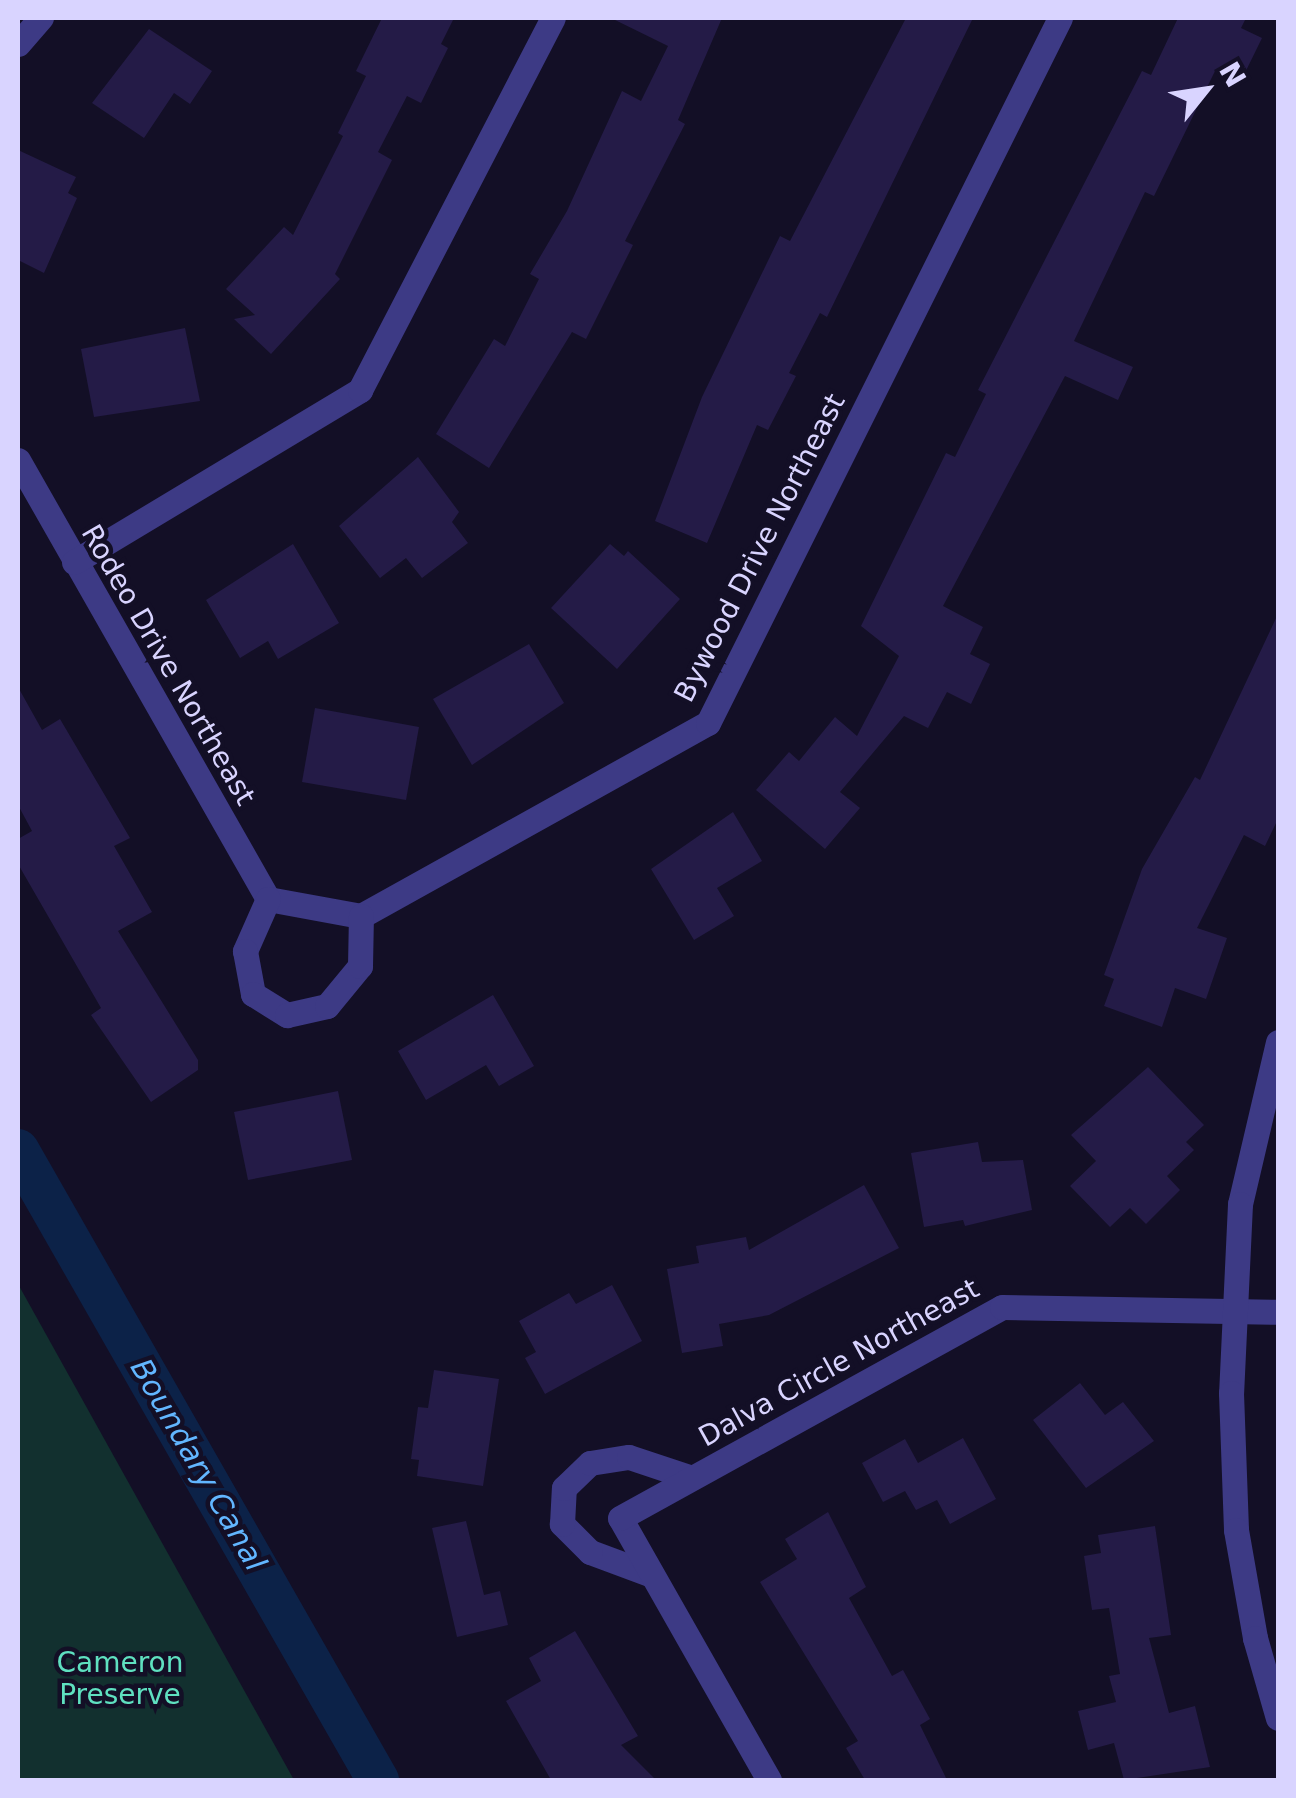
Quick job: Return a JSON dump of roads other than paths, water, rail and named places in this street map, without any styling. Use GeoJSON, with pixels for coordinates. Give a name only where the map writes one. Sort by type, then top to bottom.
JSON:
{"type":"FeatureCollection","features":[{"type":"Feature","properties":{"kind":"street"},"geometry":{"type":"LineString","coordinates":[[18,44],[42,18]]}},
{"type":"Feature","properties":{"kind":"street"},"geometry":{"type":"LineString","coordinates":[[74,562],[360,390],[553,18]]}},
{"type":"Feature","properties":{"kind":"street","name":"Bywood Drive Northeast"},"geometry":{"type":"LineString","coordinates":[[361,916],[708,723],[1060,18]]}},
{"type":"Feature","properties":{"kind":"street","name":"Rodeo Drive Northeast"},"geometry":{"type":"LineString","coordinates":[[18,460],[268,899]]}},
{"type":"Feature","properties":{"kind":"street"},"geometry":{"type":"LineString","coordinates":[[268,899],[361,916],[360,966],[327,1006],[287,1015],[253,994],[246,951],[268,899]]}},
{"type":"Feature","properties":{"kind":"street"},"geometry":{"type":"LineString","coordinates":[[1278,1042],[1240,1204],[1232,1311],[1235,1523],[1255,1638],[1278,1718]]}},
{"type":"Feature","properties":{"kind":"street","name":"Dalva Circle Northeast"},"geometry":{"type":"LineString","coordinates":[[652,1575],[620,1518],[1002,1307],[1278,1312]]}},
{"type":"Feature","properties":{"kind":"street"},"geometry":{"type":"LineString","coordinates":[[692,1478],[629,1456],[590,1463],[564,1488],[562,1524],[590,1552],[652,1575],[769,1780]]}},
{"type":"Feature","properties":{"kind":"waterway","name":"Boundary Canal"},"geometry":{"type":"LineString","coordinates":[[18,1150],[378,1780]]}},
{"type":"Feature","properties":{"kind":"park label","name":"Cameron Preserve"},"geometry":{"type":"Point","coordinates":[120,1679]}}]}
